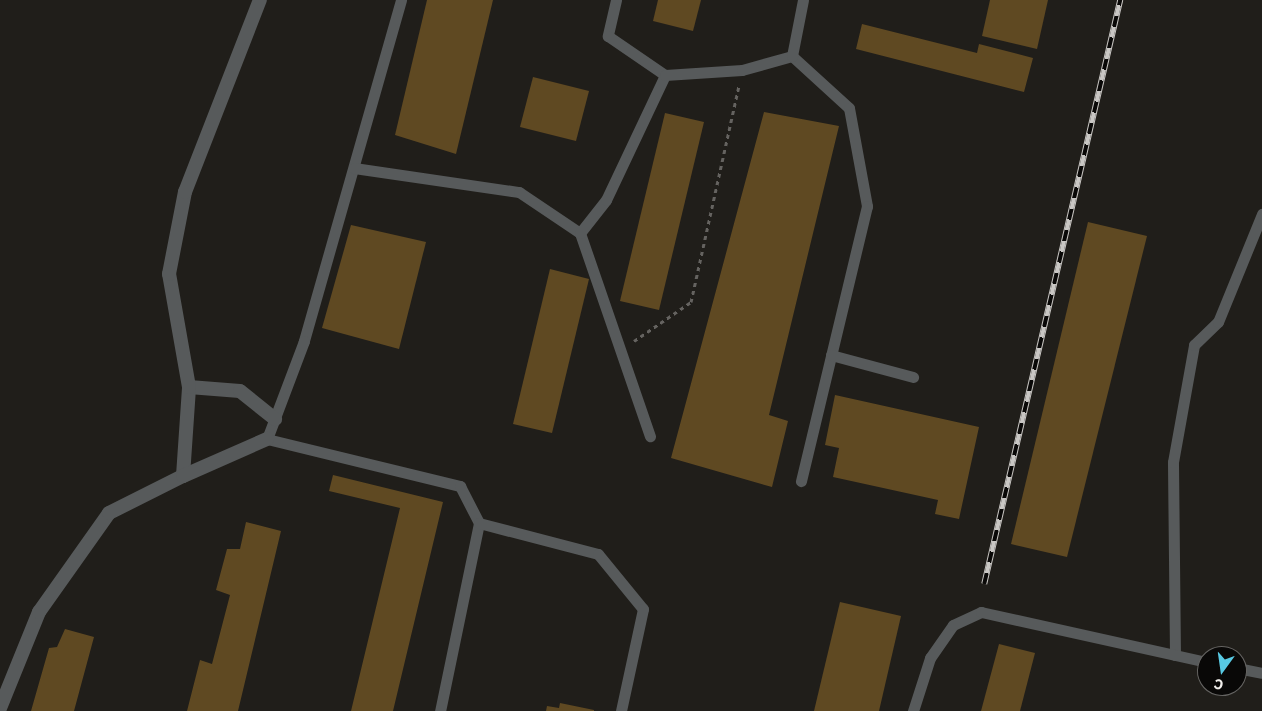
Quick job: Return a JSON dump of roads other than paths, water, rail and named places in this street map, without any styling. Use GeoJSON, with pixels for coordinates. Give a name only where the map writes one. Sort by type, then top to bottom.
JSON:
{"type":"FeatureCollection","features":[{"type":"Feature","properties":{"kind":"street"},"geometry":{"type":"LineString","coordinates":[[183,476],[188,387],[169,274],[185,192],[260,0]]}},
{"type":"Feature","properties":{"kind":"street"},"geometry":{"type":"LineString","coordinates":[[188,387],[240,391],[275,419]]}},
{"type":"Feature","properties":{"kind":"street"},"geometry":{"type":"LineString","coordinates":[[0,708],[39,612],[109,513],[183,476],[267,439]]}},
{"type":"Feature","properties":{"kind":"lane"},"geometry":{"type":"LineString","coordinates":[[401,0],[304,341],[267,439],[460,486],[479,523],[440,711]]}},
{"type":"Feature","properties":{"kind":"lane"},"geometry":{"type":"LineString","coordinates":[[616,0],[608,36],[665,75],[742,70],[792,56]]}},
{"type":"Feature","properties":{"kind":"lane"},"geometry":{"type":"LineString","coordinates":[[792,56],[803,0]]}},
{"type":"Feature","properties":{"kind":"lane"},"geometry":{"type":"LineString","coordinates":[[792,56],[849,108],[867,206],[801,481]]}},
{"type":"Feature","properties":{"kind":"lane"},"geometry":{"type":"LineString","coordinates":[[580,233],[606,200],[665,75]]}},
{"type":"Feature","properties":{"kind":"lane"},"geometry":{"type":"LineString","coordinates":[[354,168],[519,192],[580,233],[650,436]]}},
{"type":"Feature","properties":{"kind":"lane"},"geometry":{"type":"LineString","coordinates":[[1175,655],[1173,462],[1194,345],[1218,322],[1261,211]]}},
{"type":"Feature","properties":{"kind":"lane"},"geometry":{"type":"LineString","coordinates":[[831,355],[913,376]]}},
{"type":"Feature","properties":{"kind":"lane"},"geometry":{"type":"LineString","coordinates":[[479,523],[598,554],[643,609],[621,711]]}},
{"type":"Feature","properties":{"kind":"lane"},"geometry":{"type":"LineString","coordinates":[[913,711],[930,658],[953,625],[981,612],[1197,660]]}},
{"type":"Feature","properties":{"kind":"lane"},"geometry":{"type":"LineString","coordinates":[[1247,670],[1262,674]]}},
{"type":"Feature","properties":{"kind":"railway"},"geometry":{"type":"LineString","coordinates":[[984,584],[1120,0]]}}]}
